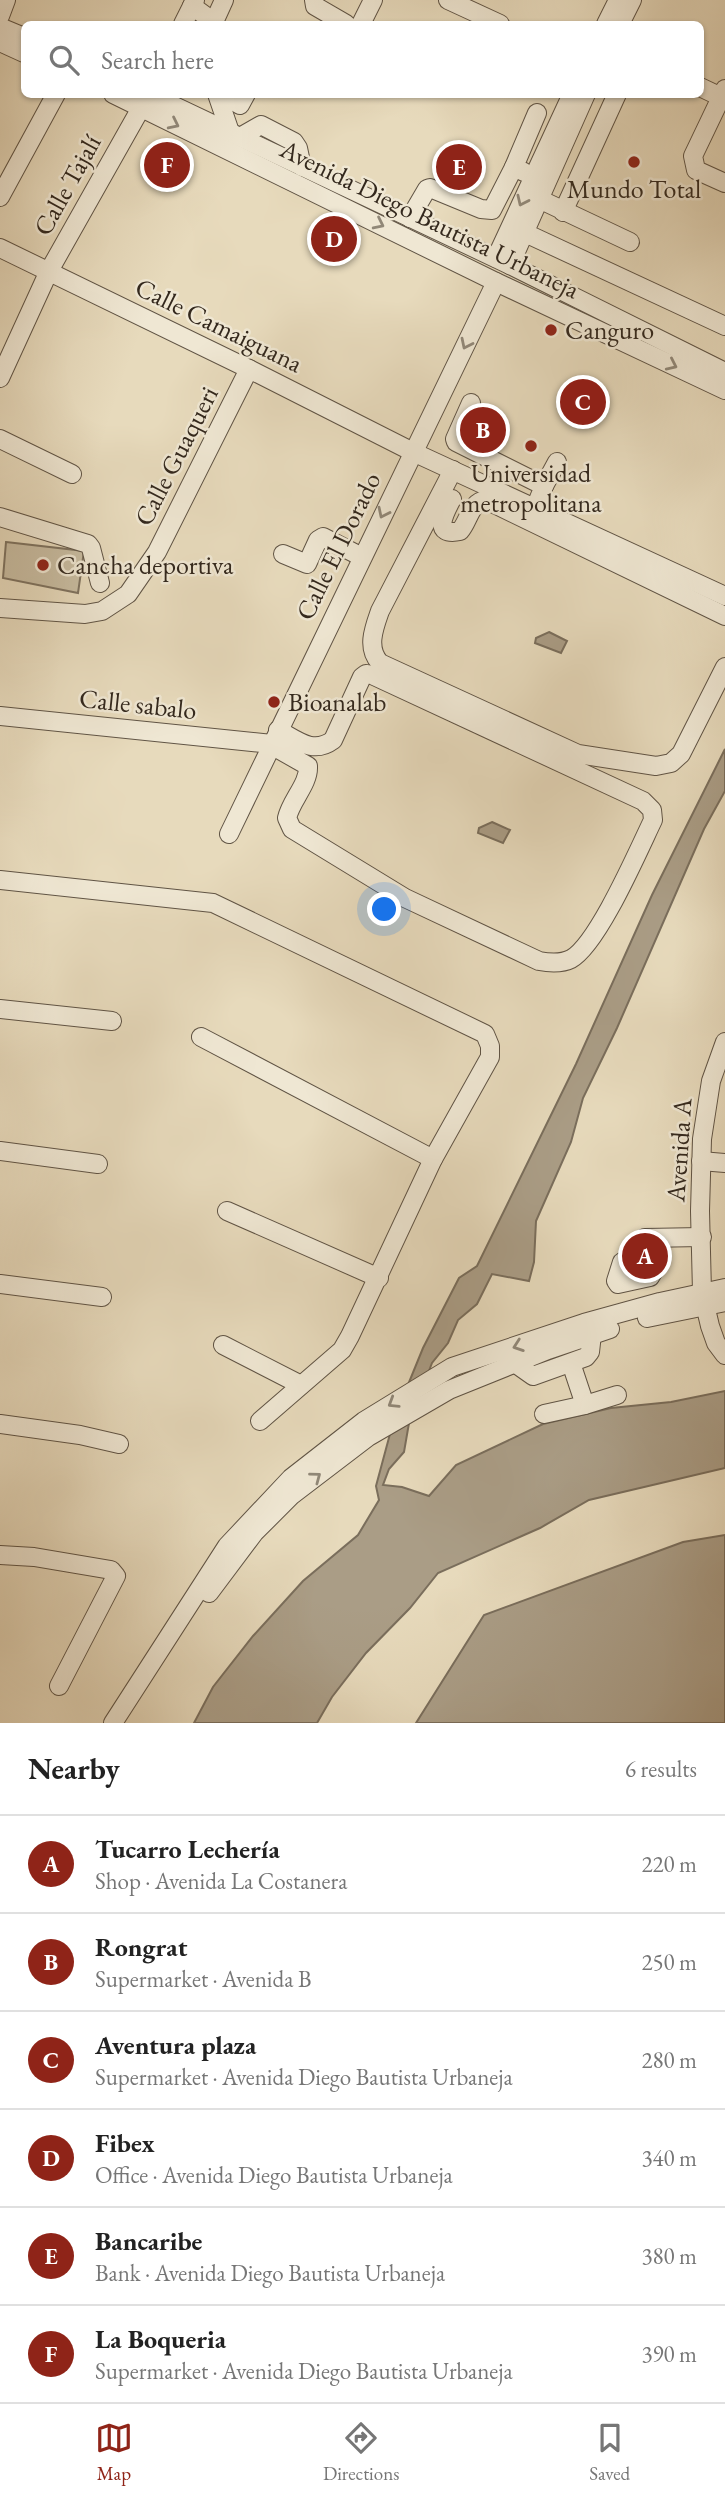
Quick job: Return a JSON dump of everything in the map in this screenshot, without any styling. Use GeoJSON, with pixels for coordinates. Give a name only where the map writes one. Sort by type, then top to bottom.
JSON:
{"type":"FeatureCollection","features":[{"type":"Feature","properties":{"kind":"street"},"geometry":{"type":"LineString","coordinates":[[0,16],[6,0]]}},
{"type":"Feature","properties":{"kind":"street"},"geometry":{"type":"LineString","coordinates":[[217,21],[225,0]]}},
{"type":"Feature","properties":{"kind":"street"},"geometry":{"type":"LineString","coordinates":[[313,0],[315,6],[341,21]]}},
{"type":"Feature","properties":{"kind":"street"},"geometry":{"type":"LineString","coordinates":[[362,21],[373,0]]}},
{"type":"Feature","properties":{"kind":"street"},"geometry":{"type":"LineString","coordinates":[[448,0],[494,21]]}},
{"type":"Feature","properties":{"kind":"street"},"geometry":{"type":"LineString","coordinates":[[608,21],[618,0]]}},
{"type":"Feature","properties":{"kind":"street"},"geometry":{"type":"LineString","coordinates":[[622,21],[632,0]]}},
{"type":"Feature","properties":{"kind":"street"},"geometry":{"type":"LineString","coordinates":[[184,21],[193,3],[213,21]]}},
{"type":"Feature","properties":{"kind":"street"},"geometry":{"type":"LineString","coordinates":[[0,27],[21,36]]}},
{"type":"Feature","properties":{"kind":"street"},"geometry":{"type":"LineString","coordinates":[[0,42],[21,52]]}},
{"type":"Feature","properties":{"kind":"street"},"geometry":{"type":"LineString","coordinates":[[704,89],[723,93],[693,156],[693,162],[696,170],[725,183]]}},
{"type":"Feature","properties":{"kind":"street"},"geometry":{"type":"LineString","coordinates":[[0,197],[54,98]]}},
{"type":"Feature","properties":{"kind":"street"},"geometry":{"type":"LineString","coordinates":[[221,98],[235,135]]}},
{"type":"Feature","properties":{"kind":"street"},"geometry":{"type":"LineString","coordinates":[[227,98],[240,105],[244,98]]}},
{"type":"Feature","properties":{"kind":"street"},"geometry":{"type":"LineString","coordinates":[[503,261],[534,177],[570,98]]}},
{"type":"Feature","properties":{"kind":"street"},"geometry":{"type":"LineString","coordinates":[[503,261],[523,232],[584,98]]}},
{"type":"Feature","properties":{"kind":"street"},"geometry":{"type":"LineString","coordinates":[[563,212],[615,98]]}},
{"type":"Feature","properties":{"kind":"street","name":"Avenida Diego Bautista Urbaneja"},"geometry":{"type":"LineString","coordinates":[[146,99],[235,135],[503,261],[725,372]]}},
{"type":"Feature","properties":{"kind":"street","name":"Avenida Diego Bautista Urbaneja"},"geometry":{"type":"LineString","coordinates":[[146,99],[496,282],[725,390]]}},
{"type":"Feature","properties":{"kind":"street","name":"Calle Tajalí"},"geometry":{"type":"LineString","coordinates":[[0,378],[49,271],[146,99]]}},
{"type":"Feature","properties":{"kind":"street"},"geometry":{"type":"LineString","coordinates":[[410,218],[430,188],[481,209],[492,210],[537,113]]}},
{"type":"Feature","properties":{"kind":"street"},"geometry":{"type":"LineString","coordinates":[[514,167],[534,177]]}},
{"type":"Feature","properties":{"kind":"street"},"geometry":{"type":"LineString","coordinates":[[539,199],[631,242]]}},
{"type":"Feature","properties":{"kind":"street"},"geometry":{"type":"LineString","coordinates":[[523,232],[725,326]]}},
{"type":"Feature","properties":{"kind":"street","name":"Calle Camaiguana"},"geometry":{"type":"LineString","coordinates":[[0,248],[413,452],[725,596]]}},
{"type":"Feature","properties":{"kind":"street","name":"Calle El Dorado"},"geometry":{"type":"LineString","coordinates":[[229,834],[496,282]]}},
{"type":"Feature","properties":{"kind":"street","name":"Calle Guaqueri"},"geometry":{"type":"LineString","coordinates":[[0,608],[85,614],[102,611],[128,594],[157,552],[249,369]]}},
{"type":"Feature","properties":{"kind":"street"},"geometry":{"type":"LineString","coordinates":[[471,403],[454,439],[456,442],[544,486]]}},
{"type":"Feature","properties":{"kind":"street"},"geometry":{"type":"LineString","coordinates":[[0,439],[72,474]]}},
{"type":"Feature","properties":{"kind":"street"},"geometry":{"type":"LineString","coordinates":[[535,508],[557,462]]}},
{"type":"Feature","properties":{"kind":"street"},"geometry":{"type":"LineString","coordinates":[[458,473],[441,519],[447,530],[460,531],[474,507],[480,501],[486,500],[725,616]]}},
{"type":"Feature","properties":{"kind":"street"},"geometry":{"type":"LineString","coordinates":[[458,473],[380,611],[373,630],[372,645],[380,663],[578,754],[656,766],[671,763],[681,754],[725,667]]}},
{"type":"Feature","properties":{"kind":"street"},"geometry":{"type":"LineString","coordinates":[[0,517],[88,544],[100,583]]}},
{"type":"Feature","properties":{"kind":"street"},"geometry":{"type":"LineString","coordinates":[[283,554],[307,564],[318,540],[323,537],[362,558]]}},
{"type":"Feature","properties":{"kind":"street"},"geometry":{"type":"LineString","coordinates":[[366,674],[372,675],[643,801],[652,810],[653,820],[607,912],[583,949],[571,959],[561,962],[539,961],[405,898],[292,829],[287,818],[289,810],[308,776],[308,766],[274,740],[308,747],[323,747],[330,743],[362,677],[366,674]]}},
{"type":"Feature","properties":{"kind":"street","name":"Calle sabalo"},"geometry":{"type":"LineString","coordinates":[[0,716],[274,740]]}},
{"type":"Feature","properties":{"kind":"street"},"geometry":{"type":"LineString","coordinates":[[0,880],[213,903],[485,1034],[490,1057],[433,1159],[379,1278],[342,1350],[260,1421]]}},
{"type":"Feature","properties":{"kind":"street"},"geometry":{"type":"LineString","coordinates":[[0,1009],[112,1021]]}},
{"type":"Feature","properties":{"kind":"street"},"geometry":{"type":"LineString","coordinates":[[201,1037],[433,1159]]}},
{"type":"Feature","properties":{"kind":"street","name":"Avenida A"},"geometry":{"type":"LineString","coordinates":[[725,1042],[711,1081],[701,1161],[704,1299],[716,1343],[725,1355]]}},
{"type":"Feature","properties":{"kind":"street"},"geometry":{"type":"LineString","coordinates":[[0,1151],[98,1164]]}},
{"type":"Feature","properties":{"kind":"street"},"geometry":{"type":"LineString","coordinates":[[701,1161],[725,1163]]}},
{"type":"Feature","properties":{"kind":"street"},"geometry":{"type":"LineString","coordinates":[[227,1210],[379,1278]]}},
{"type":"Feature","properties":{"kind":"street"},"geometry":{"type":"LineString","coordinates":[[622,1262],[616,1281],[618,1284],[650,1277],[653,1272],[645,1238],[702,1237]]}},
{"type":"Feature","properties":{"kind":"street"},"geometry":{"type":"LineString","coordinates":[[0,1284],[102,1297]]}},
{"type":"Feature","properties":{"kind":"street"},"geometry":{"type":"LineString","coordinates":[[113,1723],[227,1546],[290,1478],[364,1420],[452,1367],[516,1364],[592,1334],[704,1299],[725,1288]]}},
{"type":"Feature","properties":{"kind":"street"},"geometry":{"type":"LineString","coordinates":[[127,1723],[204,1601],[254,1533],[292,1495],[368,1437],[490,1365],[584,1323],[704,1299],[725,1302]]}},
{"type":"Feature","properties":{"kind":"street"},"geometry":{"type":"LineString","coordinates":[[516,1364],[533,1376],[586,1357],[590,1352],[592,1334]]}},
{"type":"Feature","properties":{"kind":"street"},"geometry":{"type":"LineString","coordinates":[[223,1345],[302,1385]]}},
{"type":"Feature","properties":{"kind":"street"},"geometry":{"type":"LineString","coordinates":[[570,1363],[585,1405]]}},
{"type":"Feature","properties":{"kind":"street"},"geometry":{"type":"LineString","coordinates":[[544,1414],[617,1395]]}},
{"type":"Feature","properties":{"kind":"street"},"geometry":{"type":"LineString","coordinates":[[0,1424],[80,1435],[119,1444]]}},
{"type":"Feature","properties":{"kind":"street"},"geometry":{"type":"LineString","coordinates":[[0,1555],[34,1557],[111,1570],[116,1576],[59,1686]]}},
{"type":"Feature","properties":{"kind":"shaded area","name":"Cancha deportiva"},"geometry":{"type":"Polygon","coordinates":[[[6,542],[84,551],[78,593],[3,578],[6,542]]]}},
{"type":"Feature","properties":{"kind":"shaded area"},"geometry":{"type":"Polygon","coordinates":[[[549,632],[567,641],[561,653],[535,643],[536,638],[549,632]]]}},
{"type":"Feature","properties":{"kind":"shaded area"},"geometry":{"type":"Polygon","coordinates":[[[725,749],[725,791],[704,829],[617,1028],[583,1098],[571,1142],[536,1221],[534,1262],[529,1281],[492,1274],[477,1304],[458,1320],[448,1343],[432,1363],[409,1423],[404,1452],[389,1469],[383,1485],[402,1487],[429,1496],[456,1465],[543,1424],[611,1408],[671,1402],[725,1391],[725,1468],[589,1500],[540,1528],[438,1573],[410,1608],[366,1653],[332,1697],[317,1723],[194,1723],[213,1687],[253,1636],[303,1581],[358,1535],[379,1500],[376,1486],[394,1419],[423,1348],[459,1278],[477,1266],[576,1064],[652,895],[725,749]]]}},
{"type":"Feature","properties":{"kind":"shaded area"},"geometry":{"type":"Polygon","coordinates":[[[492,822],[510,830],[503,843],[478,833],[479,828],[492,822]]]}},
{"type":"Feature","properties":{"kind":"shaded area"},"geometry":{"type":"Polygon","coordinates":[[[725,1535],[725,1723],[416,1723],[484,1615],[683,1542],[725,1535]]]}},
{"type":"Feature","properties":{"kind":"place","name":"Mundo Total"},"geometry":{"type":"Point","coordinates":[634,162]}},
{"type":"Feature","properties":{"kind":"place","name":"La Boqueria"},"geometry":{"type":"Point","coordinates":[167,165]}},
{"type":"Feature","properties":{"kind":"place","name":"Bancaribe"},"geometry":{"type":"Point","coordinates":[459,167]}},
{"type":"Feature","properties":{"kind":"place","name":"Fibex"},"geometry":{"type":"Point","coordinates":[334,239]}},
{"type":"Feature","properties":{"kind":"place","name":"Canguro"},"geometry":{"type":"Point","coordinates":[551,330]}},
{"type":"Feature","properties":{"kind":"place","name":"Aventura plaza"},"geometry":{"type":"Point","coordinates":[583,402]}},
{"type":"Feature","properties":{"kind":"place","name":"Rongrat"},"geometry":{"type":"Point","coordinates":[483,430]}},
{"type":"Feature","properties":{"kind":"place","name":"Universidad metropolitana"},"geometry":{"type":"Point","coordinates":[531,446]}},
{"type":"Feature","properties":{"kind":"place","name":"Cancha deportiva"},"geometry":{"type":"Point","coordinates":[43,565]}},
{"type":"Feature","properties":{"kind":"place","name":"Bioanalab"},"geometry":{"type":"Point","coordinates":[274,702]}},
{"type":"Feature","properties":{"kind":"place","name":"Tucarro Lechería"},"geometry":{"type":"Point","coordinates":[645,1256]}}]}
